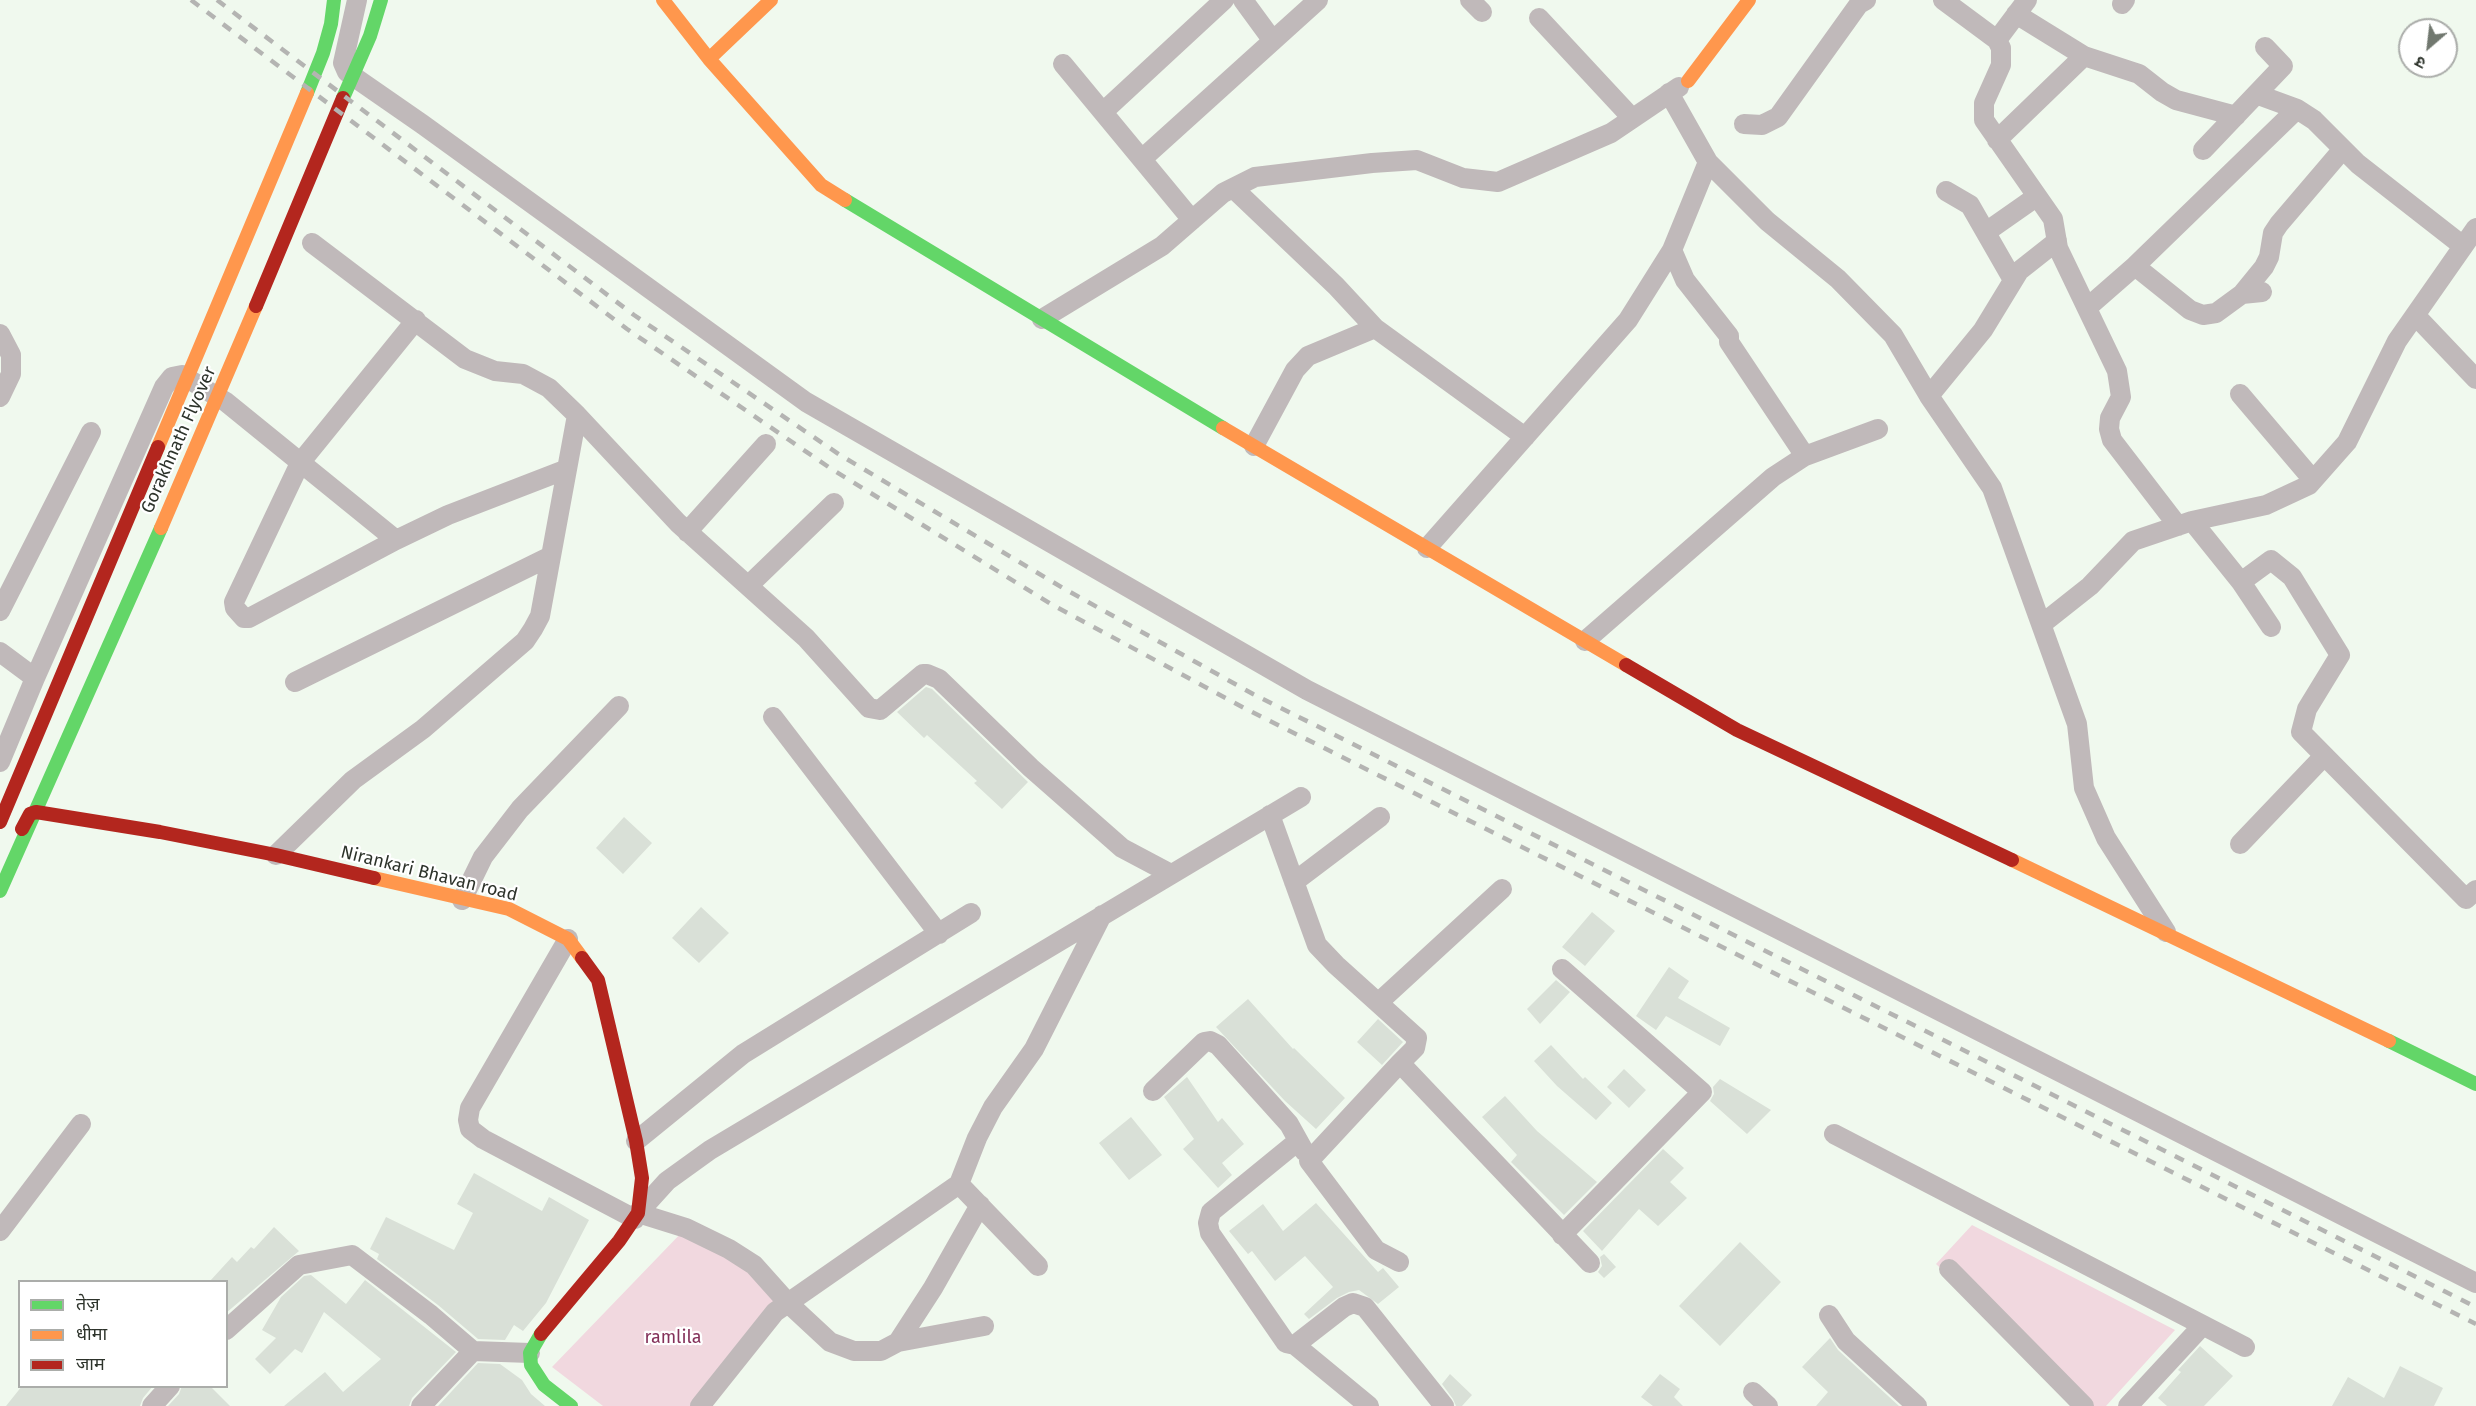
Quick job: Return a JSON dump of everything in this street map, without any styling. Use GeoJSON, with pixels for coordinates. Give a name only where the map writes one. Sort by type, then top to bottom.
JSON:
{"type":"FeatureCollection","features":[{"type":"Feature","properties":{"kind":"street","name":"Gorakhnath Flyover"},"geometry":{"type":"LineString","coordinates":[[0,822],[304,100],[328,34],[334,0]]}},
{"type":"Feature","properties":{"kind":"street"},"geometry":{"type":"LineString","coordinates":[[357,0],[343,63],[347,72],[815,408],[1299,686],[2476,1283]]}},
{"type":"Feature","properties":{"kind":"street","name":"Gorakhnath Flyover"},"geometry":{"type":"LineString","coordinates":[[0,891],[218,398],[370,36],[381,0]]}},
{"type":"Feature","properties":{"kind":"street"},"geometry":{"type":"LineString","coordinates":[[663,0],[709,58],[820,184],[1254,446],[1737,730],[2167,932],[2476,1084]]}},
{"type":"Feature","properties":{"kind":"street"},"geometry":{"type":"LineString","coordinates":[[709,58],[771,0]]}},
{"type":"Feature","properties":{"kind":"street"},"geometry":{"type":"LineString","coordinates":[[1103,112],[1224,0]]}},
{"type":"Feature","properties":{"kind":"street"},"geometry":{"type":"LineString","coordinates":[[1243,0],[1273,41]]}},
{"type":"Feature","properties":{"kind":"street"},"geometry":{"type":"LineString","coordinates":[[1142,159],[1318,0]]}},
{"type":"Feature","properties":{"kind":"street"},"geometry":{"type":"LineString","coordinates":[[1042,319],[1162,246],[1223,193],[1255,177],[1418,160],[1463,178],[1498,182],[1611,133],[1688,81],[1749,0]]}},
{"type":"Feature","properties":{"kind":"street"},"geometry":{"type":"LineString","coordinates":[[1744,124],[1762,125],[1778,117],[1859,4],[1866,0]]}},
{"type":"Feature","properties":{"kind":"street"},"geometry":{"type":"LineString","coordinates":[[1878,0],[1883,0]]}},
{"type":"Feature","properties":{"kind":"street"},"geometry":{"type":"LineString","coordinates":[[1943,0],[1996,40],[2001,48],[2001,65],[1983,110],[1984,120],[2052,219],[2057,241],[2117,371],[2121,397],[2110,418],[2109,429],[2112,440],[2185,524],[2241,582],[2271,627]]}},
{"type":"Feature","properties":{"kind":"street"},"geometry":{"type":"LineString","coordinates":[[1996,40],[2022,7],[2084,56],[2139,74],[2176,100],[2236,116]]}},
{"type":"Feature","properties":{"kind":"street"},"geometry":{"type":"LineString","coordinates":[[1539,18],[1632,118]]}},
{"type":"Feature","properties":{"kind":"street"},"geometry":{"type":"LineString","coordinates":[[2203,150],[2283,66],[2265,47]]}},
{"type":"Feature","properties":{"kind":"street"},"geometry":{"type":"LineString","coordinates":[[1997,140],[2084,56]]}},
{"type":"Feature","properties":{"kind":"street"},"geometry":{"type":"LineString","coordinates":[[1063,64],[1192,220]]}},
{"type":"Feature","properties":{"kind":"street"},"geometry":{"type":"LineString","coordinates":[[1669,93],[1708,162],[1767,221],[1839,279],[1893,335],[1929,396],[1992,488],[2077,724],[2084,788],[2106,838],[2167,932]]}},
{"type":"Feature","properties":{"kind":"street"},"geometry":{"type":"LineString","coordinates":[[2042,624],[2090,586],[2133,541],[2185,524],[2266,505],[2309,485],[2347,442],[2397,341],[2472,234],[2376,179],[2314,120],[2297,109],[2256,94]]}},
{"type":"Feature","properties":{"kind":"street"},"geometry":{"type":"LineString","coordinates":[[2088,307],[2134,266],[2297,109]]}},
{"type":"Feature","properties":{"kind":"street"},"geometry":{"type":"LineString","coordinates":[[2134,266],[2190,310],[2203,315],[2216,313],[2242,294],[2264,267],[2273,232],[2343,149]]}},
{"type":"Feature","properties":{"kind":"street"},"geometry":{"type":"LineString","coordinates":[[1427,548],[1628,320],[1672,250],[1708,162]]}},
{"type":"Feature","properties":{"kind":"street"},"geometry":{"type":"LineString","coordinates":[[1233,188],[1336,286],[1375,328],[1525,436]]}},
{"type":"Feature","properties":{"kind":"street"},"geometry":{"type":"LineString","coordinates":[[1946,191],[1970,205],[2013,280]]}},
{"type":"Feature","properties":{"kind":"street"},"geometry":{"type":"LineString","coordinates":[[1986,232],[2036,197]]}},
{"type":"Feature","properties":{"kind":"street"},"geometry":{"type":"LineString","coordinates":[[1929,396],[1983,330],[2013,280],[2027,263],[2057,241]]}},
{"type":"Feature","properties":{"kind":"street"},"geometry":{"type":"LineString","coordinates":[[312,243],[465,359],[495,371],[523,374],[537,380],[577,415],[687,532],[806,638],[869,708],[880,710],[922,674],[939,679],[1031,768],[1122,848],[1171,874]]}},
{"type":"Feature","properties":{"kind":"street"},"geometry":{"type":"LineString","coordinates":[[1672,250],[1685,280],[1729,336],[1729,342],[1805,456]]}},
{"type":"Feature","properties":{"kind":"street"},"geometry":{"type":"LineString","coordinates":[[2242,294],[2262,292]]}},
{"type":"Feature","properties":{"kind":"street"},"geometry":{"type":"LineString","coordinates":[[2415,315],[2476,379]]}},
{"type":"Feature","properties":{"kind":"street"},"geometry":{"type":"LineString","coordinates":[[416,320],[300,463],[234,602],[238,613],[244,618],[249,618],[448,515],[567,469]]}},
{"type":"Feature","properties":{"kind":"street"},"geometry":{"type":"LineString","coordinates":[[1254,446],[1295,370],[1308,356],[1375,328]]}},
{"type":"Feature","properties":{"kind":"street"},"geometry":{"type":"LineString","coordinates":[[0,334],[11,355],[11,374],[0,397]]}},
{"type":"Feature","properties":{"kind":"street"},"geometry":{"type":"LineString","coordinates":[[0,762],[164,387],[172,377],[182,375],[226,402],[396,540]]}},
{"type":"Feature","properties":{"kind":"street"},"geometry":{"type":"LineString","coordinates":[[2240,394],[2313,480]]}},
{"type":"Feature","properties":{"kind":"street"},"geometry":{"type":"LineString","coordinates":[[276,855],[353,780],[423,729],[525,640],[540,616],[577,415]]}},
{"type":"Feature","properties":{"kind":"street"},"geometry":{"type":"LineString","coordinates":[[1585,641],[1773,477],[1805,456],[1878,429]]}},
{"type":"Feature","properties":{"kind":"street"},"geometry":{"type":"LineString","coordinates":[[0,611],[91,432]]}},
{"type":"Feature","properties":{"kind":"street"},"geometry":{"type":"LineString","coordinates":[[687,532],[766,444]]}},
{"type":"Feature","properties":{"kind":"street"},"geometry":{"type":"LineString","coordinates":[[748,586],[834,503]]}},
{"type":"Feature","properties":{"kind":"street"},"geometry":{"type":"LineString","coordinates":[[296,682],[551,556]]}},
{"type":"Feature","properties":{"kind":"street"},"geometry":{"type":"LineString","coordinates":[[2241,582],[2271,560],[2292,577],[2340,655],[2307,709],[2301,732],[2466,899],[2476,890]]}},
{"type":"Feature","properties":{"kind":"street"},"geometry":{"type":"LineString","coordinates":[[0,652],[35,678]]}},
{"type":"Feature","properties":{"kind":"street"},"geometry":{"type":"LineString","coordinates":[[462,900],[483,857],[520,809],[619,706]]}},
{"type":"Feature","properties":{"kind":"street"},"geometry":{"type":"LineString","coordinates":[[773,717],[939,934]]}},
{"type":"Feature","properties":{"kind":"street"},"geometry":{"type":"LineString","coordinates":[[2240,844],[2324,756]]}},
{"type":"Feature","properties":{"kind":"street"},"geometry":{"type":"LineString","coordinates":[[636,1216],[667,1181],[710,1150],[1301,796]]}},
{"type":"Feature","properties":{"kind":"street","name":"Nirankari Bhavan road"},"geometry":{"type":"LineString","coordinates":[[0,877],[30,814],[36,812],[160,832],[276,855],[508,909],[568,939],[598,980],[636,1141],[642,1178],[636,1216],[619,1241],[535,1341],[530,1353]]}},
{"type":"Feature","properties":{"kind":"street"},"geometry":{"type":"LineString","coordinates":[[1270,815],[1317,945],[1417,1038],[1415,1048],[1309,1161]]}},
{"type":"Feature","properties":{"kind":"street"},"geometry":{"type":"LineString","coordinates":[[1294,882],[1380,817]]}},
{"type":"Feature","properties":{"kind":"street"},"geometry":{"type":"LineString","coordinates":[[1379,1002],[1502,888]]}},
{"type":"Feature","properties":{"kind":"street"},"geometry":{"type":"LineString","coordinates":[[636,1141],[742,1054],[971,914]]}},
{"type":"Feature","properties":{"kind":"street"},"geometry":{"type":"LineString","coordinates":[[700,1406],[775,1312],[959,1184],[982,1127],[993,1107],[1034,1049],[1102,915]]}},
{"type":"Feature","properties":{"kind":"street"},"geometry":{"type":"LineString","coordinates":[[568,939],[470,1108],[468,1120],[470,1129],[483,1139],[636,1216],[686,1228],[729,1249],[754,1265],[788,1303],[830,1342],[854,1351],[881,1351],[898,1342],[984,1326]]}},
{"type":"Feature","properties":{"kind":"street"},"geometry":{"type":"LineString","coordinates":[[1562,969],[1702,1092],[1562,1235]]}},
{"type":"Feature","properties":{"kind":"street"},"geometry":{"type":"LineString","coordinates":[[1153,1091],[1204,1042],[1210,1041],[1218,1045],[1289,1124],[1309,1161],[1376,1250],[1399,1262]]}},
{"type":"Feature","properties":{"kind":"street"},"geometry":{"type":"LineString","coordinates":[[1400,1063],[1590,1263]]}},
{"type":"Feature","properties":{"kind":"street"},"geometry":{"type":"LineString","coordinates":[[0,1231],[81,1124]]}},
{"type":"Feature","properties":{"kind":"street"},"geometry":{"type":"LineString","coordinates":[[1834,1134],[2245,1347]]}},
{"type":"Feature","properties":{"kind":"street"},"geometry":{"type":"LineString","coordinates":[[1298,1141],[1211,1212],[1208,1223],[1210,1233],[1286,1343],[1295,1345],[1369,1406]]}},
{"type":"Feature","properties":{"kind":"street"},"geometry":{"type":"LineString","coordinates":[[959,1184],[1038,1266]]}},
{"type":"Feature","properties":{"kind":"street"},"geometry":{"type":"LineString","coordinates":[[898,1342],[933,1288],[980,1205]]}},
{"type":"Feature","properties":{"kind":"street"},"geometry":{"type":"LineString","coordinates":[[228,1328],[299,1264],[352,1255],[431,1315],[473,1351],[530,1353],[531,1365],[540,1379],[571,1406]]}},
{"type":"Feature","properties":{"kind":"street"},"geometry":{"type":"LineString","coordinates":[[1949,1269],[2084,1406]]}},
{"type":"Feature","properties":{"kind":"street"},"geometry":{"type":"LineString","coordinates":[[1295,1345],[1344,1307],[1353,1303],[1365,1307],[1444,1406]]}},
{"type":"Feature","properties":{"kind":"street"},"geometry":{"type":"LineString","coordinates":[[1829,1315],[1846,1341],[1912,1404]]}},
{"type":"Feature","properties":{"kind":"street"},"geometry":{"type":"LineString","coordinates":[[2128,1406],[2203,1325]]}},
{"type":"Feature","properties":{"kind":"street"},"geometry":{"type":"LineString","coordinates":[[421,1406],[473,1351]]}},
{"type":"Feature","properties":{"kind":"street"},"geometry":{"type":"LineString","coordinates":[[152,1406],[168,1388]]}},
{"type":"Feature","properties":{"kind":"street"},"geometry":{"type":"LineString","coordinates":[[1753,1392],[1768,1406]]}},
{"type":"Feature","properties":{"kind":"green space"},"geometry":{"type":"Polygon","coordinates":[[[1972,1225],[2175,1330],[2106,1406],[2085,1406],[1936,1264],[1972,1225]]]}},
{"type":"Feature","properties":{"kind":"green space","name":"ramlila"},"geometry":{"type":"Polygon","coordinates":[[[686,1228],[754,1265],[788,1303],[703,1406],[603,1406],[552,1367],[686,1228]]]}},
{"type":"Feature","properties":{"kind":"building"},"geometry":{"type":"Polygon","coordinates":[[[926,687],[932,689],[1028,782],[1002,809],[974,783],[977,781],[927,735],[924,738],[897,712],[926,687]]]}},
{"type":"Feature","properties":{"kind":"building"},"geometry":{"type":"Polygon","coordinates":[[[624,817],[652,843],[623,874],[596,848],[624,817]]]}},
{"type":"Feature","properties":{"kind":"building"},"geometry":{"type":"Polygon","coordinates":[[[701,907],[729,933],[699,963],[672,938],[701,907]]]}},
{"type":"Feature","properties":{"kind":"building"},"geometry":{"type":"Polygon","coordinates":[[[1592,912],[1615,931],[1585,966],[1562,947],[1592,912]]]}},
{"type":"Feature","properties":{"kind":"building"},"geometry":{"type":"Polygon","coordinates":[[[1669,967],[1689,981],[1678,998],[1730,1028],[1720,1046],[1666,1016],[1656,1030],[1636,1016],[1669,967]]]}},
{"type":"Feature","properties":{"kind":"building"},"geometry":{"type":"Polygon","coordinates":[[[1556,980],[1570,992],[1540,1024],[1527,1009],[1556,980]]]}},
{"type":"Feature","properties":{"kind":"building"},"geometry":{"type":"Polygon","coordinates":[[[1248,999],[1293,1049],[1345,1098],[1316,1129],[1285,1101],[1216,1027],[1248,999]]]}},
{"type":"Feature","properties":{"kind":"building"},"geometry":{"type":"Polygon","coordinates":[[[1378,1019],[1403,1042],[1382,1065],[1357,1042],[1378,1019]]]}},
{"type":"Feature","properties":{"kind":"building"},"geometry":{"type":"Polygon","coordinates":[[[1551,1045],[1583,1079],[1585,1077],[1612,1103],[1596,1120],[1557,1086],[1534,1061],[1551,1045]]]}},
{"type":"Feature","properties":{"kind":"building"},"geometry":{"type":"Polygon","coordinates":[[[1624,1069],[1646,1090],[1629,1108],[1607,1087],[1624,1069]]]}},
{"type":"Feature","properties":{"kind":"building"},"geometry":{"type":"Polygon","coordinates":[[[1187,1077],[1218,1122],[1222,1118],[1244,1144],[1222,1163],[1232,1175],[1218,1188],[1183,1149],[1194,1139],[1164,1097],[1187,1077]]]}},
{"type":"Feature","properties":{"kind":"building"},"geometry":{"type":"Polygon","coordinates":[[[1720,1079],[1771,1110],[1747,1134],[1710,1101],[1714,1094],[1713,1087],[1720,1079]]]}},
{"type":"Feature","properties":{"kind":"building"},"geometry":{"type":"Polygon","coordinates":[[[1505,1096],[1537,1131],[1597,1182],[1564,1215],[1511,1162],[1517,1155],[1482,1117],[1505,1096]]]}},
{"type":"Feature","properties":{"kind":"building"},"geometry":{"type":"Polygon","coordinates":[[[1131,1117],[1162,1155],[1129,1180],[1099,1143],[1131,1117]]]}},
{"type":"Feature","properties":{"kind":"building"},"geometry":{"type":"Polygon","coordinates":[[[1663,1149],[1684,1168],[1670,1182],[1687,1198],[1658,1226],[1639,1209],[1602,1251],[1583,1231],[1663,1149]]]}},
{"type":"Feature","properties":{"kind":"building"},"geometry":{"type":"Polygon","coordinates":[[[474,1173],[542,1211],[549,1197],[589,1220],[546,1303],[523,1331],[514,1325],[505,1340],[478,1339],[438,1305],[377,1259],[379,1254],[370,1249],[386,1217],[454,1250],[473,1213],[457,1204],[474,1173]]]}},
{"type":"Feature","properties":{"kind":"building"},"geometry":{"type":"Polygon","coordinates":[[[1316,1203],[1378,1272],[1383,1268],[1399,1287],[1378,1304],[1359,1290],[1349,1292],[1309,1319],[1304,1314],[1333,1287],[1305,1256],[1275,1281],[1252,1251],[1248,1254],[1229,1231],[1263,1204],[1283,1231],[1316,1203]]]}},
{"type":"Feature","properties":{"kind":"building"},"geometry":{"type":"Polygon","coordinates":[[[274,1227],[299,1251],[228,1311],[228,1280],[211,1280],[232,1257],[237,1262],[251,1247],[254,1249],[274,1227]]]}},
{"type":"Feature","properties":{"kind":"building"},"geometry":{"type":"Polygon","coordinates":[[[1740,1242],[1781,1282],[1720,1346],[1679,1306],[1740,1242]]]}},
{"type":"Feature","properties":{"kind":"building"},"geometry":{"type":"Polygon","coordinates":[[[1604,1254],[1616,1267],[1604,1278],[1598,1272],[1602,1266],[1600,1257],[1604,1254]]]}},
{"type":"Feature","properties":{"kind":"building"},"geometry":{"type":"Polygon","coordinates":[[[311,1275],[346,1304],[365,1280],[456,1352],[412,1398],[409,1406],[284,1406],[325,1372],[343,1392],[381,1359],[324,1312],[302,1353],[295,1349],[270,1374],[255,1359],[276,1338],[262,1330],[281,1297],[304,1276],[311,1275]]]}},
{"type":"Feature","properties":{"kind":"building"},"geometry":{"type":"Polygon","coordinates":[[[1830,1338],[1838,1350],[1899,1406],[1816,1406],[1828,1392],[1802,1367],[1830,1338]]]}},
{"type":"Feature","properties":{"kind":"building"},"geometry":{"type":"Polygon","coordinates":[[[2200,1346],[2233,1376],[2204,1406],[2167,1406],[2158,1398],[2181,1372],[2178,1370],[2200,1346]]]}},
{"type":"Feature","properties":{"kind":"building"},"geometry":{"type":"Polygon","coordinates":[[[478,1363],[500,1364],[522,1380],[531,1394],[545,1406],[438,1406],[478,1363]]]}},
{"type":"Feature","properties":{"kind":"building"},"geometry":{"type":"Polygon","coordinates":[[[2400,1366],[2443,1388],[2434,1406],[2332,1406],[2348,1377],[2384,1398],[2400,1366]]]}},
{"type":"Feature","properties":{"kind":"building"},"geometry":{"type":"Polygon","coordinates":[[[1450,1374],[1472,1395],[1462,1406],[1456,1406],[1442,1384],[1450,1374]]]}},
{"type":"Feature","properties":{"kind":"building"},"geometry":{"type":"Polygon","coordinates":[[[1660,1374],[1680,1389],[1674,1397],[1683,1406],[1653,1406],[1641,1397],[1660,1374]]]}},
{"type":"Feature","properties":{"kind":"building"},"geometry":{"type":"Polygon","coordinates":[[[20,1388],[151,1388],[140,1406],[6,1406],[20,1388]]]}},
{"type":"Feature","properties":{"kind":"building"},"geometry":{"type":"Polygon","coordinates":[[[181,1388],[212,1388],[230,1406],[168,1406],[181,1388]]]}},
{"type":"Feature","properties":{"kind":"railway"},"geometry":{"type":"LineString","coordinates":[[191,0],[627,329],[830,468],[1051,604],[1244,708],[2476,1324]]}},
{"type":"Feature","properties":{"kind":"railway"},"geometry":{"type":"LineString","coordinates":[[217,0],[634,315],[840,455],[1063,588],[1253,694],[2476,1307]]}},
{"type":"Feature","properties":{"kind":"traffic: fast"},"geometry":{"type":"LineString","coordinates":[[307,93],[323,53],[331,24],[334,0]]}},
{"type":"Feature","properties":{"kind":"traffic: fast"},"geometry":{"type":"LineString","coordinates":[[343,98],[370,36],[381,0]]}},
{"type":"Feature","properties":{"kind":"traffic: fast"},"geometry":{"type":"LineString","coordinates":[[845,200],[1223,428]]}},
{"type":"Feature","properties":{"kind":"traffic: fast"},"geometry":{"type":"LineString","coordinates":[[0,891],[161,528]]}},
{"type":"Feature","properties":{"kind":"traffic: fast"},"geometry":{"type":"LineString","coordinates":[[2389,1041],[2476,1084]]}},
{"type":"Feature","properties":{"kind":"traffic: fast"},"geometry":{"type":"LineString","coordinates":[[541,1334],[530,1353],[531,1365],[544,1385],[571,1406]]}},
{"type":"Feature","properties":{"kind":"traffic: slow"},"geometry":{"type":"LineString","coordinates":[[663,0],[709,59],[821,185],[845,200]]}},
{"type":"Feature","properties":{"kind":"traffic: slow"},"geometry":{"type":"LineString","coordinates":[[709,59],[771,0]]}},
{"type":"Feature","properties":{"kind":"traffic: slow"},"geometry":{"type":"LineString","coordinates":[[1688,81],[1749,0]]}},
{"type":"Feature","properties":{"kind":"traffic: slow"},"geometry":{"type":"LineString","coordinates":[[158,447],[307,93]]}},
{"type":"Feature","properties":{"kind":"traffic: slow"},"geometry":{"type":"LineString","coordinates":[[161,528],[256,306]]}},
{"type":"Feature","properties":{"kind":"traffic: slow"},"geometry":{"type":"LineString","coordinates":[[1223,428],[1626,665]]}},
{"type":"Feature","properties":{"kind":"traffic: slow"},"geometry":{"type":"LineString","coordinates":[[2012,860],[2389,1041]]}},
{"type":"Feature","properties":{"kind":"traffic: slow"},"geometry":{"type":"LineString","coordinates":[[374,878],[509,909],[568,939],[582,958]]}},
{"type":"Feature","properties":{"kind":"traffic: jam"},"geometry":{"type":"LineString","coordinates":[[256,306],[343,98]]}},
{"type":"Feature","properties":{"kind":"traffic: jam"},"geometry":{"type":"LineString","coordinates":[[0,822],[158,447]]}},
{"type":"Feature","properties":{"kind":"traffic: jam"},"geometry":{"type":"LineString","coordinates":[[1626,665],[1737,730],[2012,860]]}},
{"type":"Feature","properties":{"kind":"traffic: jam"},"geometry":{"type":"LineString","coordinates":[[22,829],[30,814],[36,812],[160,832],[276,855],[374,878]]}},
{"type":"Feature","properties":{"kind":"traffic: jam"},"geometry":{"type":"LineString","coordinates":[[541,1334],[619,1241],[638,1213],[642,1178],[636,1141],[598,980],[582,958]]}}]}
